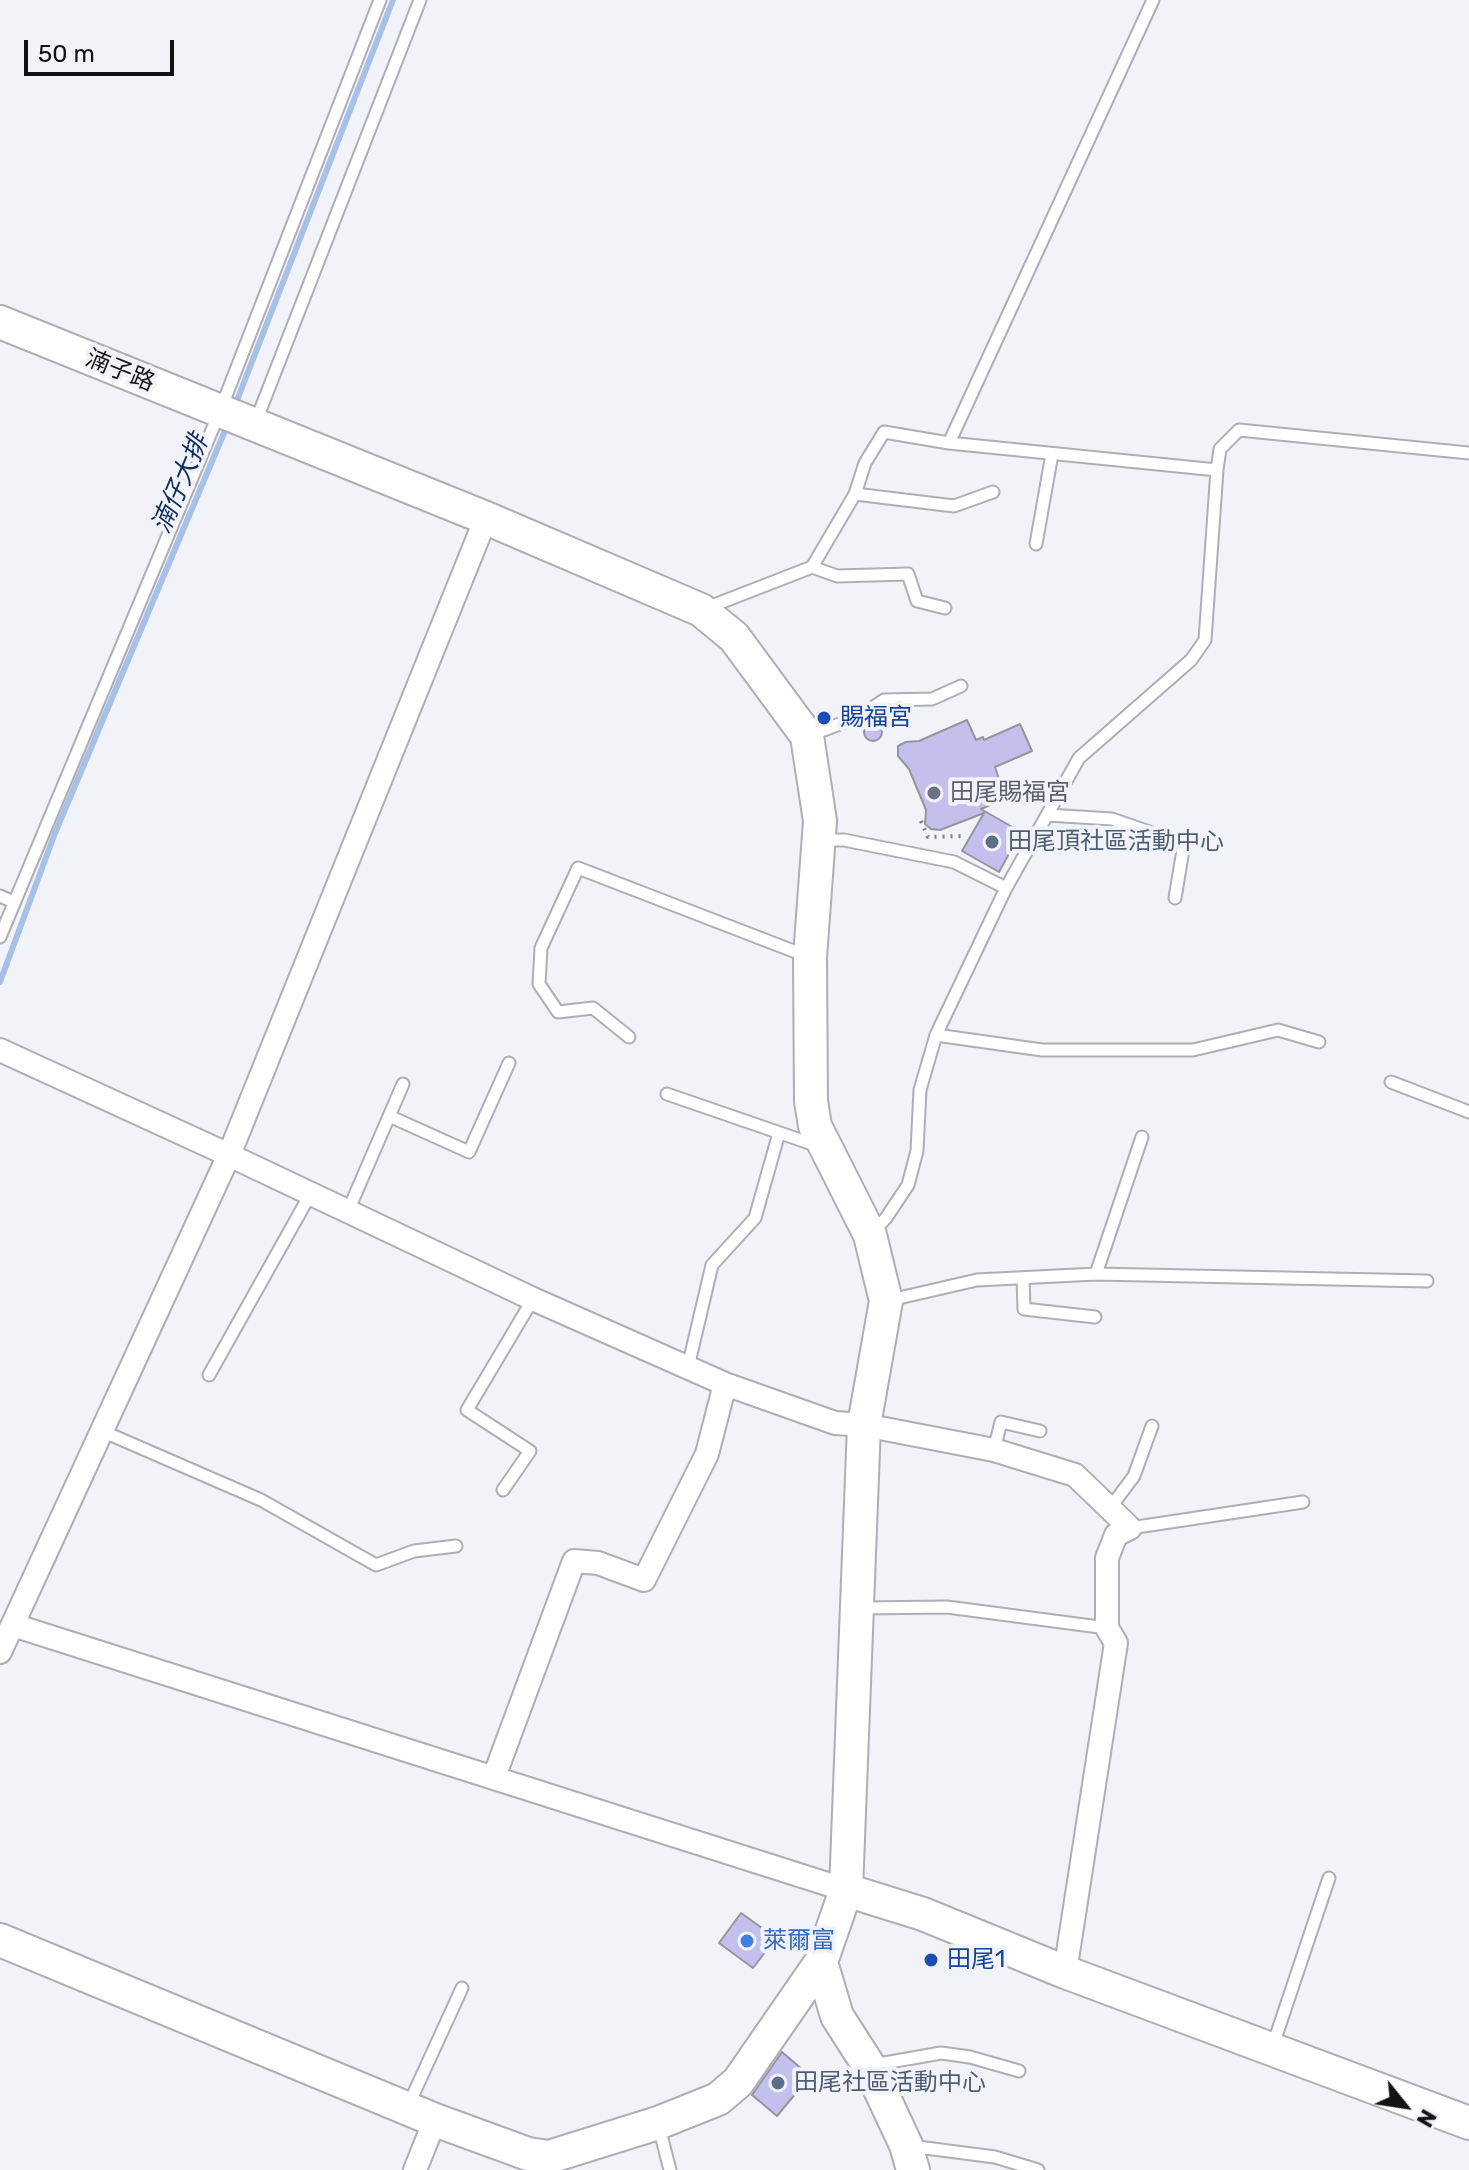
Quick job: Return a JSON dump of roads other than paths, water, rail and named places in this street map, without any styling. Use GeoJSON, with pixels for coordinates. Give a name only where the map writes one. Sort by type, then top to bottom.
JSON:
{"type":"FeatureCollection","features":[{"type":"Feature","properties":{"kind":"street","name":"湳子路"},"geometry":{"type":"LineString","coordinates":[[0,322],[486,518],[701,610],[734,637],[807,736]]}},
{"type":"Feature","properties":{"kind":"street"},"geometry":{"type":"LineString","coordinates":[[0,1652],[229,1155],[486,518]]}},
{"type":"Feature","properties":{"kind":"street"},"geometry":{"type":"LineString","coordinates":[[0,1940],[421,2113],[528,2154],[549,2157],[658,2123],[718,2099],[738,2082],[821,1962],[846,1890],[864,1425],[886,1301],[870,1235],[815,1126],[811,1101],[810,957],[825,826],[807,736]]}},
{"type":"Feature","properties":{"kind":"street"},"geometry":{"type":"LineString","coordinates":[[0,1050],[533,1299],[725,1384],[835,1423],[864,1425],[994,1450],[1075,1475],[1130,1528],[1116,1535],[1107,1558],[1107,1628],[1116,1643],[1065,1972]]}},
{"type":"Feature","properties":{"kind":"street"},"geometry":{"type":"LineString","coordinates":[[494,1777],[574,1561],[598,1563],[644,1580],[707,1454],[725,1384]]}},
{"type":"Feature","properties":{"kind":"street"},"geometry":{"type":"LineString","coordinates":[[13,1625],[923,1914],[1065,1972],[1469,2123]]}},
{"type":"Feature","properties":{"kind":"street"},"geometry":{"type":"LineString","coordinates":[[821,1962],[837,2016],[869,2066],[910,2158]]}},
{"type":"Feature","properties":{"kind":"street"},"geometry":{"type":"LineString","coordinates":[[415,2170],[421,2113]]}},
{"type":"Feature","properties":{"kind":"lane"},"geometry":{"type":"LineString","coordinates":[[234,417],[380,0]]}},
{"type":"Feature","properties":{"kind":"lane"},"geometry":{"type":"LineString","coordinates":[[0,937],[420,0]]}},
{"type":"Feature","properties":{"kind":"lane"},"geometry":{"type":"LineString","coordinates":[[949,443],[1153,0]]}},
{"type":"Feature","properties":{"kind":"lane"},"geometry":{"type":"LineString","coordinates":[[870,1235],[886,1218],[908,1185],[917,1151],[920,1090],[936,1035],[1006,888],[1079,758],[1191,660],[1205,640],[1220,449],[1239,430],[1469,453]]}},
{"type":"Feature","properties":{"kind":"lane"},"geometry":{"type":"LineString","coordinates":[[701,610],[812,567],[855,494],[865,463],[884,432],[949,443],[1217,470]]}},
{"type":"Feature","properties":{"kind":"lane"},"geometry":{"type":"LineString","coordinates":[[1036,544],[1052,454]]}},
{"type":"Feature","properties":{"kind":"lane"},"geometry":{"type":"LineString","coordinates":[[855,494],[954,506],[993,492]]}},
{"type":"Feature","properties":{"kind":"lane"},"geometry":{"type":"LineString","coordinates":[[812,567],[837,576],[908,574],[917,601],[945,608]]}},
{"type":"Feature","properties":{"kind":"lane"},"geometry":{"type":"LineString","coordinates":[[807,736],[858,717],[884,700],[932,699],[961,686]]}},
{"type":"Feature","properties":{"kind":"lane"},"geometry":{"type":"LineString","coordinates":[[1047,815],[1112,819],[1184,844],[1175,898]]}},
{"type":"Feature","properties":{"kind":"lane"},"geometry":{"type":"LineString","coordinates":[[825,826],[844,840],[954,862],[1006,888]]}},
{"type":"Feature","properties":{"kind":"lane"},"geometry":{"type":"LineString","coordinates":[[629,1037],[593,1008],[558,1012],[539,984],[541,948],[578,868],[810,957]]}},
{"type":"Feature","properties":{"kind":"lane"},"geometry":{"type":"LineString","coordinates":[[0,896],[14,902]]}},
{"type":"Feature","properties":{"kind":"lane"},"geometry":{"type":"LineString","coordinates":[[936,1035],[1042,1050],[1193,1050],[1278,1030],[1319,1042]]}},
{"type":"Feature","properties":{"kind":"lane"},"geometry":{"type":"LineString","coordinates":[[389,1116],[469,1152],[509,1063]]}},
{"type":"Feature","properties":{"kind":"lane"},"geometry":{"type":"LineString","coordinates":[[1391,1082],[1469,1112]]}},
{"type":"Feature","properties":{"kind":"lane"},"geometry":{"type":"LineString","coordinates":[[348,1211],[403,1084]]}},
{"type":"Feature","properties":{"kind":"lane"},"geometry":{"type":"LineString","coordinates":[[667,1094],[825,1148]]}},
{"type":"Feature","properties":{"kind":"lane"},"geometry":{"type":"LineString","coordinates":[[688,1367],[712,1265],[755,1218],[779,1133]]}},
{"type":"Feature","properties":{"kind":"lane"},"geometry":{"type":"LineString","coordinates":[[1096,1274],[1142,1137]]}},
{"type":"Feature","properties":{"kind":"lane"},"geometry":{"type":"LineString","coordinates":[[209,1375],[311,1193]]}},
{"type":"Feature","properties":{"kind":"lane"},"geometry":{"type":"LineString","coordinates":[[886,1301],[977,1280],[1096,1274],[1427,1281]]}},
{"type":"Feature","properties":{"kind":"lane"},"geometry":{"type":"LineString","coordinates":[[1023,1278],[1024,1309],[1095,1317]]}},
{"type":"Feature","properties":{"kind":"lane"},"geometry":{"type":"LineString","coordinates":[[503,1490],[530,1451],[467,1410],[533,1299]]}},
{"type":"Feature","properties":{"kind":"lane"},"geometry":{"type":"LineString","coordinates":[[994,1450],[1001,1422],[1040,1431]]}},
{"type":"Feature","properties":{"kind":"lane"},"geometry":{"type":"LineString","coordinates":[[1110,1508],[1134,1476],[1152,1426]]}},
{"type":"Feature","properties":{"kind":"lane"},"geometry":{"type":"LineString","coordinates":[[102,1431],[261,1500],[376,1565],[414,1551],[456,1546]]}},
{"type":"Feature","properties":{"kind":"lane"},"geometry":{"type":"LineString","coordinates":[[1130,1528],[1303,1502]]}},
{"type":"Feature","properties":{"kind":"lane"},"geometry":{"type":"LineString","coordinates":[[857,1608],[947,1607],[1107,1628]]}},
{"type":"Feature","properties":{"kind":"lane"},"geometry":{"type":"LineString","coordinates":[[1271,2049],[1329,1878]]}},
{"type":"Feature","properties":{"kind":"lane"},"geometry":{"type":"LineString","coordinates":[[421,2113],[462,1988]]}},
{"type":"Feature","properties":{"kind":"lane"},"geometry":{"type":"LineString","coordinates":[[869,2066],[941,2053],[970,2057],[1019,2071]]}},
{"type":"Feature","properties":{"kind":"lane"},"geometry":{"type":"LineString","coordinates":[[658,2123],[670,2170]]}},
{"type":"Feature","properties":{"kind":"lane"},"geometry":{"type":"LineString","coordinates":[[910,2158],[995,2157],[1038,2170]]}},
{"type":"Feature","properties":{"kind":"waterway","name":"湳仔大排"},"geometry":{"type":"LineString","coordinates":[[234,408],[393,0]]}},
{"type":"Feature","properties":{"kind":"waterway","name":"湳仔大排"},"geometry":{"type":"LineString","coordinates":[[0,982],[55,833],[227,426]]}},
{"type":"Feature","properties":{"kind":"place","name":"賜福宮"},"geometry":{"type":"Point","coordinates":[824,718]}},
{"type":"Feature","properties":{"kind":"place","name":"田尾賜福宮"},"geometry":{"type":"Point","coordinates":[934,793]}},
{"type":"Feature","properties":{"kind":"place","name":"田尾頂社區活動中心"},"geometry":{"type":"Point","coordinates":[992,842]}},
{"type":"Feature","properties":{"kind":"place","name":"萊爾富"},"geometry":{"type":"Point","coordinates":[747,1941]}},
{"type":"Feature","properties":{"kind":"place","name":"田尾1"},"geometry":{"type":"Point","coordinates":[931,1960]}},
{"type":"Feature","properties":{"kind":"place","name":"田尾社區活動中心"},"geometry":{"type":"Point","coordinates":[778,2083]}}]}
